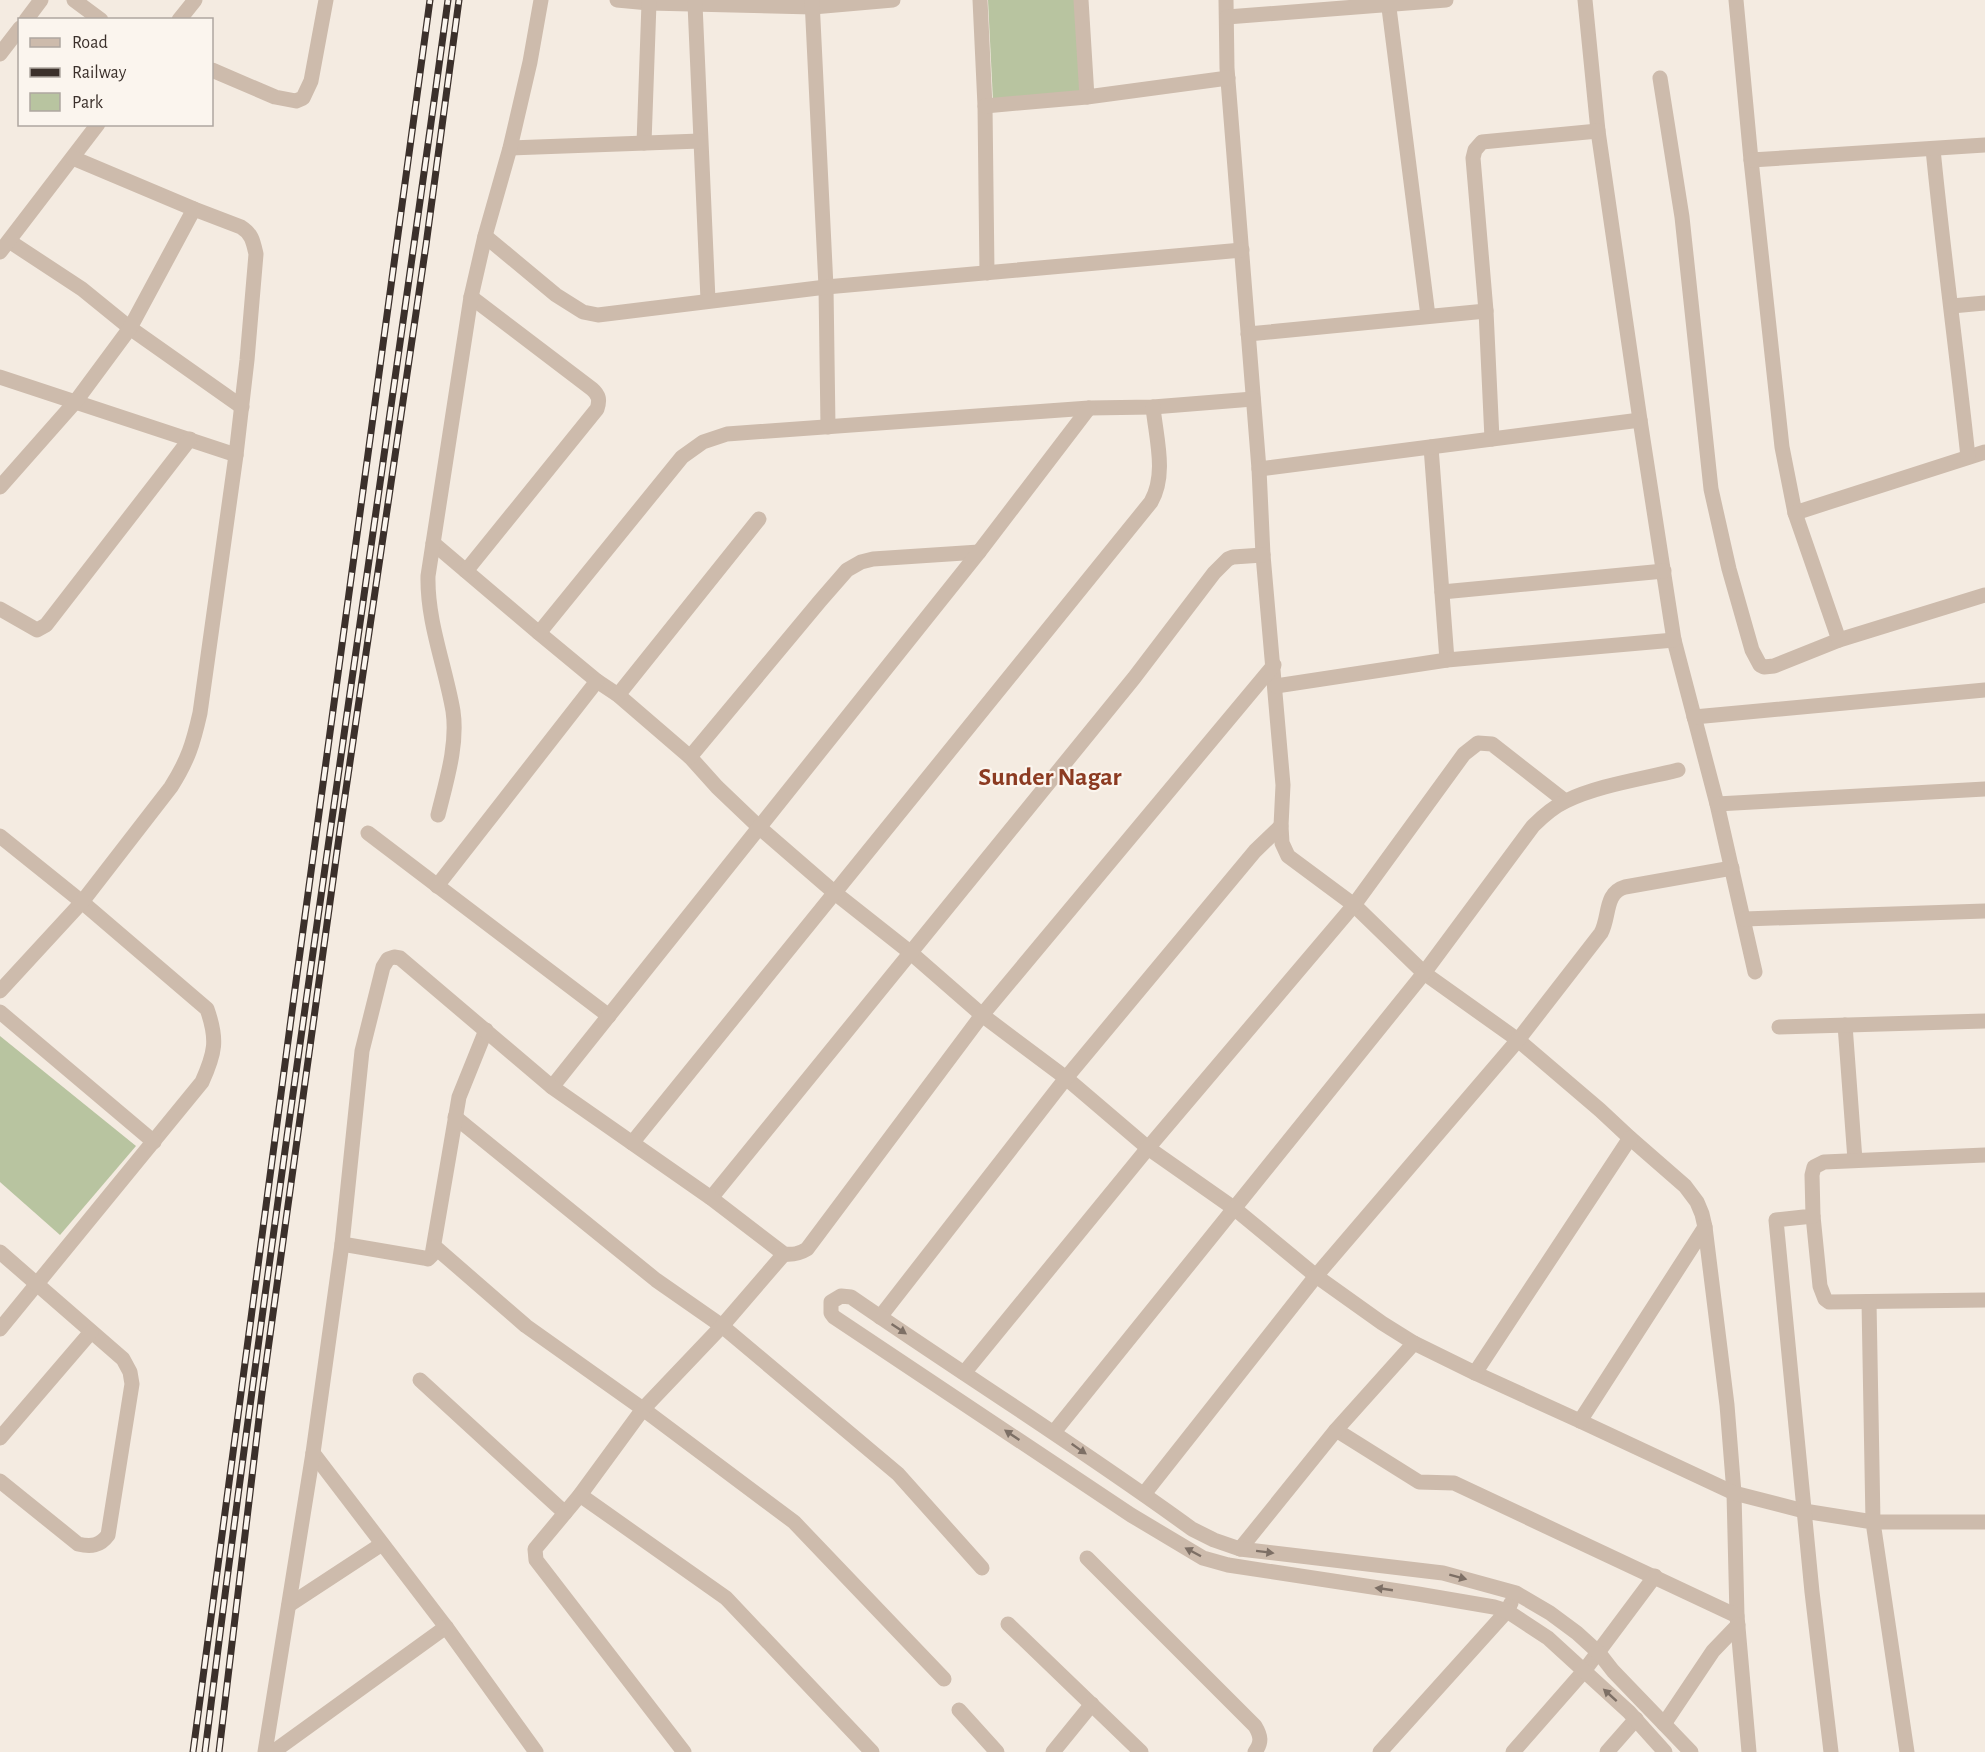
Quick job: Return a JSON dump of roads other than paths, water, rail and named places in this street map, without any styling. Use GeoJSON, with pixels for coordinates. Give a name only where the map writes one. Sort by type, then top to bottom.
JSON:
{"type":"FeatureCollection","features":[{"type":"Feature","properties":{"kind":"street"},"geometry":{"type":"LineString","coordinates":[[28,18],[41,0]]}},
{"type":"Feature","properties":{"kind":"street"},"geometry":{"type":"LineString","coordinates":[[74,0],[98,18]]}},
{"type":"Feature","properties":{"kind":"street"},"geometry":{"type":"LineString","coordinates":[[181,18],[195,0]]}},
{"type":"Feature","properties":{"kind":"street"},"geometry":{"type":"LineString","coordinates":[[213,70],[286,100],[296,101],[303,98],[311,81],[326,0]]}},
{"type":"Feature","properties":{"kind":"street"},"geometry":{"type":"LineString","coordinates":[[438,815],[449,767],[453,739],[453,712],[434,632],[428,596],[428,576],[471,297],[485,236],[510,148],[530,62],[541,0]]}},
{"type":"Feature","properties":{"kind":"street"},"geometry":{"type":"LineString","coordinates":[[617,0],[695,4],[813,4],[893,0]]}},
{"type":"Feature","properties":{"kind":"street"},"geometry":{"type":"LineString","coordinates":[[980,0],[985,106],[987,273]]}},
{"type":"Feature","properties":{"kind":"street"},"geometry":{"type":"LineString","coordinates":[[1081,0],[1087,97]]}},
{"type":"Feature","properties":{"kind":"street"},"geometry":{"type":"LineString","coordinates":[[1226,0],[1228,78],[1263,555],[1283,785],[1282,843],[1287,856],[1354,905],[1424,973],[1518,1040],[1685,1186],[1697,1202],[1705,1227],[1727,1405],[1734,1493],[1738,1621],[1749,1752]]}},
{"type":"Feature","properties":{"kind":"street"},"geometry":{"type":"LineString","coordinates":[[1227,17],[1446,0]]}},
{"type":"Feature","properties":{"kind":"street"},"geometry":{"type":"LineString","coordinates":[[1585,0],[1598,132],[1674,639],[1717,804],[1755,972]]}},
{"type":"Feature","properties":{"kind":"street"},"geometry":{"type":"LineString","coordinates":[[1736,0],[1782,447],[1795,513],[1839,640]]}},
{"type":"Feature","properties":{"kind":"street"},"geometry":{"type":"LineString","coordinates":[[644,142],[649,3]]}},
{"type":"Feature","properties":{"kind":"street"},"geometry":{"type":"LineString","coordinates":[[1388,3],[1428,316]]}},
{"type":"Feature","properties":{"kind":"street"},"geometry":{"type":"LineString","coordinates":[[695,4],[708,300]]}},
{"type":"Feature","properties":{"kind":"street"},"geometry":{"type":"LineString","coordinates":[[813,4],[826,287],[828,427]]}},
{"type":"Feature","properties":{"kind":"street"},"geometry":{"type":"LineString","coordinates":[[1,52],[18,31]]}},
{"type":"Feature","properties":{"kind":"street"},"geometry":{"type":"LineString","coordinates":[[985,106],[1087,97],[1228,78]]}},
{"type":"Feature","properties":{"kind":"street"},"geometry":{"type":"LineString","coordinates":[[1660,78],[1682,217],[1711,489],[1729,569],[1752,650],[1760,664],[1764,667],[1774,666],[1839,640],[1985,595]]}},
{"type":"Feature","properties":{"kind":"street"},"geometry":{"type":"LineString","coordinates":[[97,126],[4,247],[82,289],[130,328],[242,407]]}},
{"type":"Feature","properties":{"kind":"street"},"geometry":{"type":"LineString","coordinates":[[1492,439],[1486,311],[1473,158],[1482,142],[1598,132]]}},
{"type":"Feature","properties":{"kind":"street"},"geometry":{"type":"LineString","coordinates":[[510,148],[700,141]]}},
{"type":"Feature","properties":{"kind":"street"},"geometry":{"type":"LineString","coordinates":[[1751,160],[1985,145]]}},
{"type":"Feature","properties":{"kind":"street"},"geometry":{"type":"LineString","coordinates":[[1934,149],[1941,237],[1952,306],[1968,457]]}},
{"type":"Feature","properties":{"kind":"street"},"geometry":{"type":"LineString","coordinates":[[0,991],[82,902],[171,787],[193,746],[200,713],[236,455],[256,254],[253,237],[241,226],[194,209],[73,158]]}},
{"type":"Feature","properties":{"kind":"street"},"geometry":{"type":"LineString","coordinates":[[0,486],[76,401],[130,328],[194,209]]}},
{"type":"Feature","properties":{"kind":"street"},"geometry":{"type":"LineString","coordinates":[[485,236],[556,295],[583,312],[598,315],[826,287],[1242,250]]}},
{"type":"Feature","properties":{"kind":"street"},"geometry":{"type":"LineString","coordinates":[[466,571],[597,409],[599,403],[597,394],[592,389],[471,297]]}},
{"type":"Feature","properties":{"kind":"street"},"geometry":{"type":"LineString","coordinates":[[1952,306],[1985,303]]}},
{"type":"Feature","properties":{"kind":"street"},"geometry":{"type":"LineString","coordinates":[[1248,334],[1486,311]]}},
{"type":"Feature","properties":{"kind":"street"},"geometry":{"type":"LineString","coordinates":[[0,377],[236,455]]}},
{"type":"Feature","properties":{"kind":"street"},"geometry":{"type":"LineString","coordinates":[[539,633],[682,457],[703,442],[727,434],[1089,408],[1153,407],[1253,399]]}},
{"type":"Feature","properties":{"kind":"street"},"geometry":{"type":"LineString","coordinates":[[632,1143],[1151,502],[1158,490],[1160,477],[1153,407]]}},
{"type":"Feature","properties":{"kind":"street"},"geometry":{"type":"LineString","coordinates":[[552,1087],[979,552],[1089,408]]}},
{"type":"Feature","properties":{"kind":"street"},"geometry":{"type":"LineString","coordinates":[[1258,469],[1640,420]]}},
{"type":"Feature","properties":{"kind":"street"},"geometry":{"type":"LineString","coordinates":[[0,609],[37,630],[46,625],[190,439]]}},
{"type":"Feature","properties":{"kind":"street"},"geometry":{"type":"LineString","coordinates":[[1431,447],[1447,660]]}},
{"type":"Feature","properties":{"kind":"street"},"geometry":{"type":"LineString","coordinates":[[1795,513],[1985,452]]}},
{"type":"Feature","properties":{"kind":"street"},"geometry":{"type":"LineString","coordinates":[[618,695],[759,519]]}},
{"type":"Feature","properties":{"kind":"street"},"geometry":{"type":"LineString","coordinates":[[433,543],[597,681],[618,695],[690,758],[760,828],[982,1015],[1066,1078],[1148,1148],[1235,1209],[1316,1276],[1382,1323],[1414,1343],[1474,1374],[1734,1493],[1804,1511],[1873,1521],[1985,1521]]}},
{"type":"Feature","properties":{"kind":"street"},"geometry":{"type":"LineString","coordinates":[[690,758],[847,570],[861,562],[873,559],[979,552]]}},
{"type":"Feature","properties":{"kind":"street"},"geometry":{"type":"LineString","coordinates":[[711,1198],[1134,678],[1214,573],[1233,557],[1263,555]]}},
{"type":"Feature","properties":{"kind":"street"},"geometry":{"type":"LineString","coordinates":[[1442,592],[1664,571]]}},
{"type":"Feature","properties":{"kind":"street"},"geometry":{"type":"LineString","coordinates":[[1276,686],[1447,660],[1674,639]]}},
{"type":"Feature","properties":{"kind":"street"},"geometry":{"type":"LineString","coordinates":[[265,1752],[313,1452],[342,1244],[362,1051],[383,967],[388,959],[400,958],[552,1087],[711,1198],[784,1254],[801,1253],[807,1250],[982,1015],[1274,665]]}},
{"type":"Feature","properties":{"kind":"street"},"geometry":{"type":"LineString","coordinates":[[437,886],[597,681]]}},
{"type":"Feature","properties":{"kind":"street"},"geometry":{"type":"LineString","coordinates":[[1694,717],[1985,690]]}},
{"type":"Feature","properties":{"kind":"street"},"geometry":{"type":"LineString","coordinates":[[964,1374],[1148,1148],[1354,905],[1464,754],[1473,746],[1483,743],[1492,744],[1565,801]]}},
{"type":"Feature","properties":{"kind":"street"},"geometry":{"type":"LineString","coordinates":[[1054,1432],[1424,973],[1533,826],[1565,801],[1587,792],[1678,770]]}},
{"type":"Feature","properties":{"kind":"street"},"geometry":{"type":"LineString","coordinates":[[1717,804],[1985,789]]}},
{"type":"Feature","properties":{"kind":"street"},"geometry":{"type":"LineString","coordinates":[[880,1317],[1066,1078],[1255,851],[1281,826]]}},
{"type":"Feature","properties":{"kind":"street"},"geometry":{"type":"LineString","coordinates":[[368,833],[609,1016]]}},
{"type":"Feature","properties":{"kind":"street"},"geometry":{"type":"LineString","coordinates":[[0,836],[82,902],[207,1009],[214,1040],[212,1060],[202,1082],[0,1329]]}},
{"type":"Feature","properties":{"kind":"street"},"geometry":{"type":"LineString","coordinates":[[1144,1494],[1316,1276],[1518,1040],[1601,933],[1606,923],[1609,900],[1614,892],[1625,887],[1732,868]]}},
{"type":"Feature","properties":{"kind":"street"},"geometry":{"type":"LineString","coordinates":[[1744,919],[1985,911]]}},
{"type":"Feature","properties":{"kind":"street"},"geometry":{"type":"LineString","coordinates":[[0,1012],[154,1142]]}},
{"type":"Feature","properties":{"kind":"street"},"geometry":{"type":"LineString","coordinates":[[1779,1027],[1985,1021]]}},
{"type":"Feature","properties":{"kind":"street"},"geometry":{"type":"LineString","coordinates":[[1845,1025],[1855,1160]]}},
{"type":"Feature","properties":{"kind":"street"},"geometry":{"type":"LineString","coordinates":[[342,1244],[428,1259],[432,1255],[459,1097],[486,1030]]}},
{"type":"Feature","properties":{"kind":"street"},"geometry":{"type":"LineString","coordinates":[[455,1117],[656,1280],[722,1326],[898,1474],[982,1568]]}},
{"type":"Feature","properties":{"kind":"street"},"geometry":{"type":"LineString","coordinates":[[1474,1374],[1630,1138]]}},
{"type":"Feature","properties":{"kind":"street"},"geometry":{"type":"LineString","coordinates":[[1985,1155],[1824,1162],[1814,1167],[1812,1175],[1813,1216],[1820,1286],[1825,1299],[1830,1302],[1985,1300]]}},
{"type":"Feature","properties":{"kind":"street"},"geometry":{"type":"LineString","coordinates":[[1813,1216],[1776,1220],[1804,1511],[1831,1752]]}},
{"type":"Feature","properties":{"kind":"street"},"geometry":{"type":"LineString","coordinates":[[1580,1421],[1705,1227]]}},
{"type":"Feature","properties":{"kind":"street"},"geometry":{"type":"LineString","coordinates":[[435,1247],[526,1326],[643,1409],[794,1522],[944,1680]]}},
{"type":"Feature","properties":{"kind":"street"},"geometry":{"type":"LineString","coordinates":[[0,1252],[123,1359],[130,1372],[132,1384],[108,1534],[102,1542],[93,1546],[78,1544],[0,1481]]}},
{"type":"Feature","properties":{"kind":"street"},"geometry":{"type":"LineString","coordinates":[[684,1752],[536,1560],[534,1554],[538,1544],[580,1495],[643,1409],[722,1326],[784,1254]]}},
{"type":"Feature","properties":{"kind":"street"},"geometry":{"type":"LineString","coordinates":[[1665,1752],[1636,1719],[1548,1638],[1507,1611],[1418,1594],[1228,1565],[1203,1558],[1131,1515],[834,1317],[830,1308],[831,1302],[838,1298],[851,1297],[1054,1432],[1192,1529],[1214,1540],[1240,1549],[1443,1573],[1516,1593],[1577,1632],[1691,1752]]}},
{"type":"Feature","properties":{"kind":"street"},"geometry":{"type":"LineString","coordinates":[[1869,1302],[1873,1521],[1906,1752]]}},
{"type":"Feature","properties":{"kind":"street"},"geometry":{"type":"LineString","coordinates":[[0,1438],[91,1332]]}},
{"type":"Feature","properties":{"kind":"street"},"geometry":{"type":"LineString","coordinates":[[1240,1549],[1336,1430],[1414,1343]]}},
{"type":"Feature","properties":{"kind":"street"},"geometry":{"type":"LineString","coordinates":[[420,1380],[565,1513]]}},
{"type":"Feature","properties":{"kind":"street"},"geometry":{"type":"LineString","coordinates":[[1336,1430],[1419,1482],[1454,1483],[1655,1576],[1738,1621]]}},
{"type":"Feature","properties":{"kind":"street"},"geometry":{"type":"LineString","coordinates":[[313,1452],[536,1752]]}},
{"type":"Feature","properties":{"kind":"street"},"geometry":{"type":"LineString","coordinates":[[580,1495],[726,1598],[872,1752]]}},
{"type":"Feature","properties":{"kind":"street"},"geometry":{"type":"LineString","coordinates":[[289,1605],[382,1544]]}},
{"type":"Feature","properties":{"kind":"street"},"geometry":{"type":"LineString","coordinates":[[1087,1558],[1256,1726],[1260,1737],[1259,1746],[1255,1752]]}},
{"type":"Feature","properties":{"kind":"street"},"geometry":{"type":"LineString","coordinates":[[1514,1752],[1599,1653],[1655,1576]]}},
{"type":"Feature","properties":{"kind":"street"},"geometry":{"type":"LineString","coordinates":[[1380,1752],[1507,1611],[1516,1593]]}},
{"type":"Feature","properties":{"kind":"street"},"geometry":{"type":"LineString","coordinates":[[1664,1724],[1713,1651],[1738,1621]]}},
{"type":"Feature","properties":{"kind":"street"},"geometry":{"type":"LineString","coordinates":[[1008,1624],[1141,1752]]}},
{"type":"Feature","properties":{"kind":"street"},"geometry":{"type":"LineString","coordinates":[[273,1752],[446,1628]]}},
{"type":"Feature","properties":{"kind":"street"},"geometry":{"type":"LineString","coordinates":[[1053,1752],[1092,1704]]}},
{"type":"Feature","properties":{"kind":"street"},"geometry":{"type":"LineString","coordinates":[[959,1710],[997,1752]]}},
{"type":"Feature","properties":{"kind":"street"},"geometry":{"type":"LineString","coordinates":[[1607,1752],[1636,1719]]}},
{"type":"Feature","properties":{"kind":"railway"},"geometry":{"type":"LineString","coordinates":[[193,1752],[430,0]]}},
{"type":"Feature","properties":{"kind":"railway"},"geometry":{"type":"LineString","coordinates":[[205,1752],[293,1095],[448,0]]}},
{"type":"Feature","properties":{"kind":"railway"},"geometry":{"type":"LineString","coordinates":[[219,1752],[262,1393],[459,0]]}},
{"type":"Feature","properties":{"kind":"district","name":"Sunder Nagar"},"geometry":{"type":"Point","coordinates":[1050,776]}}]}
